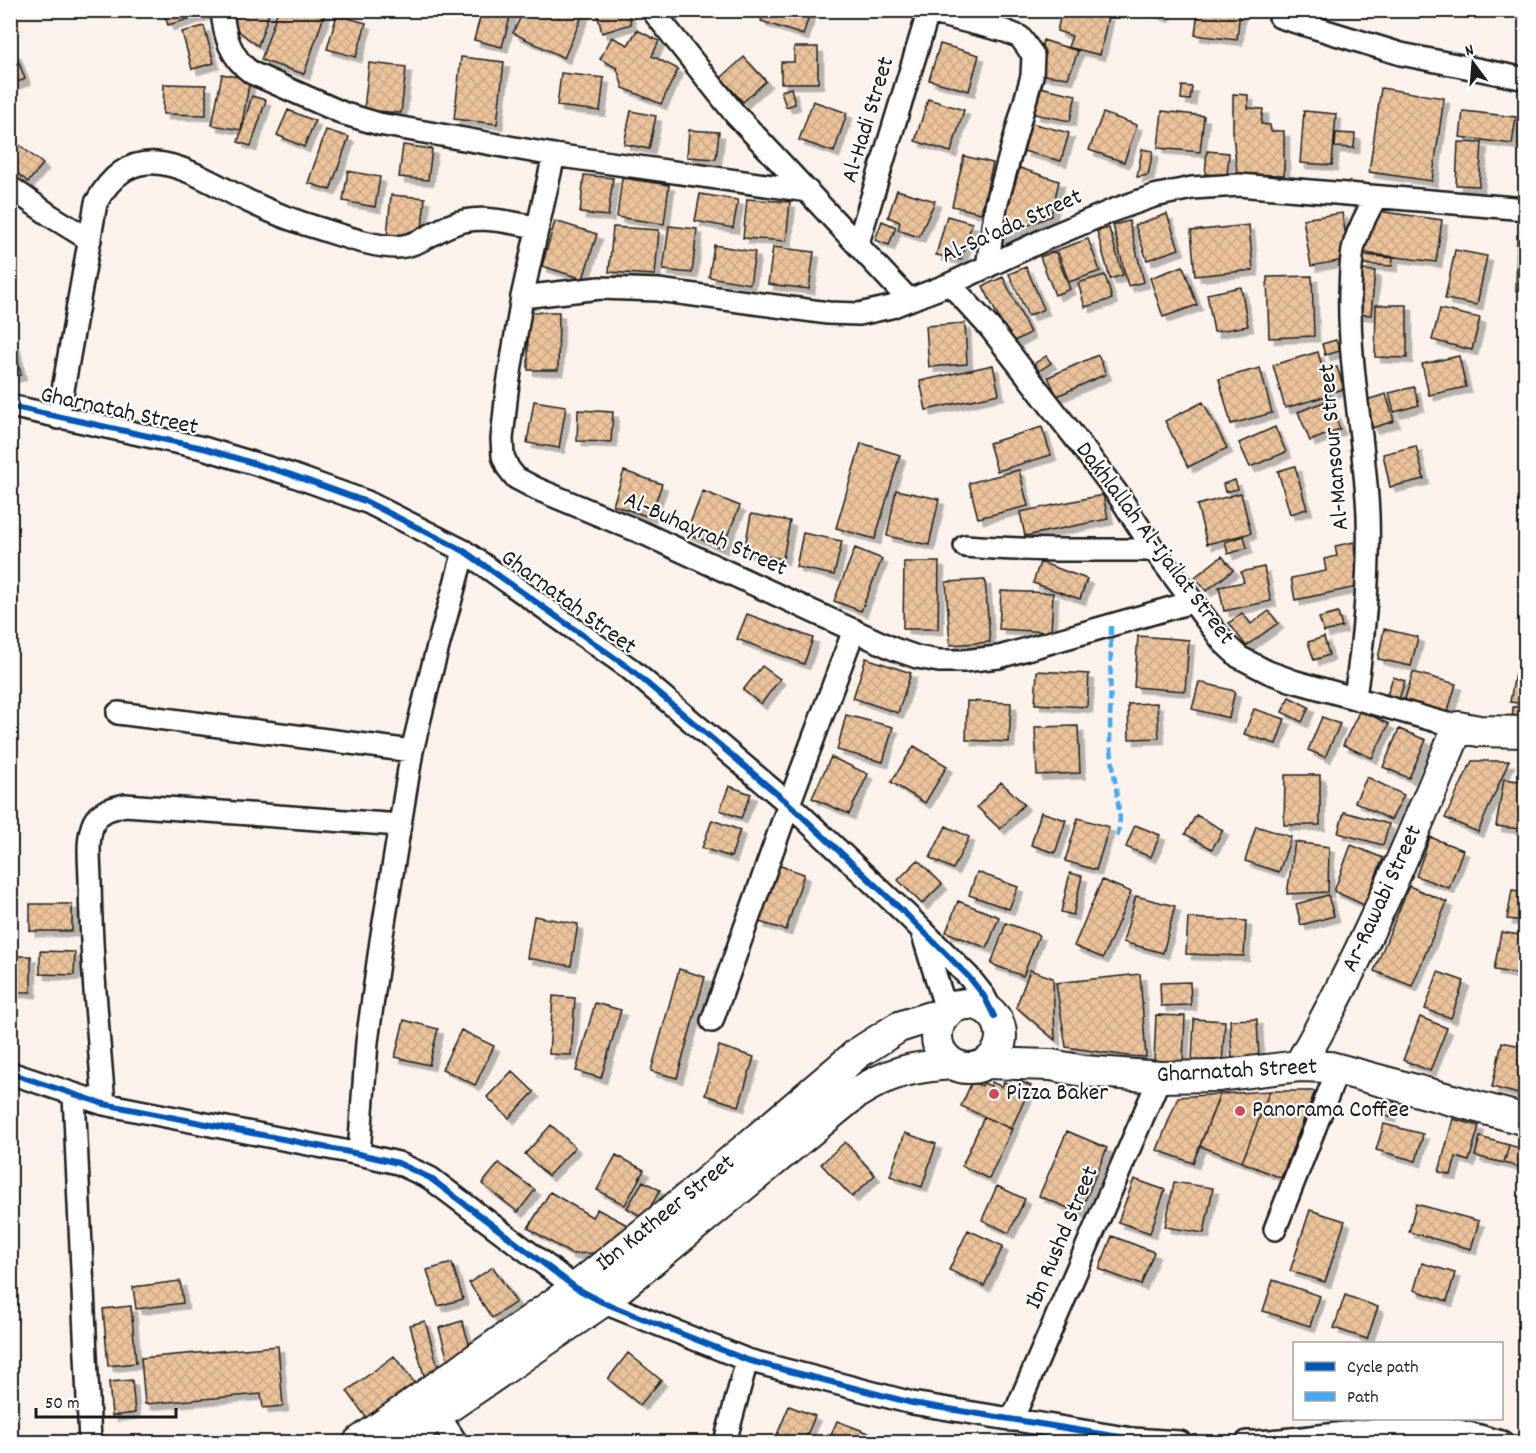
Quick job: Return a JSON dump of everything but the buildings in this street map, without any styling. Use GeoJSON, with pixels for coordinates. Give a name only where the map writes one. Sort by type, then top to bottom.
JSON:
{"type":"FeatureCollection","features":[{"type":"Feature","properties":{"kind":"street"},"geometry":{"type":"LineString","coordinates":[[222,10],[224,29],[231,50],[241,64],[252,73],[345,114],[390,126],[554,155],[808,191]]}},
{"type":"Feature","properties":{"kind":"street"},"geometry":{"type":"LineString","coordinates":[[652,10],[735,114],[909,300]]}},
{"type":"Feature","properties":{"kind":"street"},"geometry":{"type":"LineString","coordinates":[[929,11],[1020,37],[1033,55],[1032,76],[996,206],[987,267]]}},
{"type":"Feature","properties":{"kind":"street","name":"Al-Hadi Street"},"geometry":{"type":"LineString","coordinates":[[858,243],[929,11]]}},
{"type":"Feature","properties":{"kind":"street"},"geometry":{"type":"LineString","coordinates":[[1280,17],[1401,54],[1526,79]]}},
{"type":"Feature","properties":{"kind":"street","name":"Al-Buhayrah Street"},"geometry":{"type":"LineString","coordinates":[[554,155],[522,297],[502,439],[503,456],[516,478],[645,534],[894,649],[917,657],[939,661],[999,657],[1192,602]]}},
{"type":"Feature","properties":{"kind":"street"},"geometry":{"type":"LineString","coordinates":[[58,418],[96,203],[105,186],[120,172],[130,167],[152,163],[167,164],[189,171],[250,202],[318,228],[360,241],[396,247],[415,243],[454,223],[468,220],[489,219],[537,227]]}},
{"type":"Feature","properties":{"kind":"street","name":"Al-Sa'ada Street"},"geometry":{"type":"LineString","coordinates":[[522,297],[600,288],[658,290],[828,313],[859,314],[909,300],[950,284],[1052,236],[1114,210],[1154,196],[1192,188],[1239,185],[1526,209]]}},
{"type":"Feature","properties":{"kind":"street"},"geometry":{"type":"LineString","coordinates":[[10,187],[90,240]]}},
{"type":"Feature","properties":{"kind":"street","name":"Al-Mansour Street"},"geometry":{"type":"LineString","coordinates":[[1355,697],[1365,627],[1369,557],[1364,470],[1352,354],[1351,273],[1354,244],[1376,197]]}},
{"type":"Feature","properties":{"kind":"street","name":"Dakhlallah Al-Ijailat Street"},"geometry":{"type":"LineString","coordinates":[[950,284],[990,329],[1080,444],[1192,602],[1223,642],[1239,657],[1268,672],[1293,681],[1458,727],[1479,731],[1526,732]]}},
{"type":"Feature","properties":{"kind":"street","name":"Gharnatah Street"},"geometry":{"type":"LineString","coordinates":[[10,406],[203,448],[289,474],[367,502],[464,551],[629,668],[789,804],[921,928],[969,977],[984,996],[996,1021],[1051,1065]]}},
{"type":"Feature","properties":{"kind":"street"},"geometry":{"type":"LineString","coordinates":[[965,546],[1154,550]]}},
{"type":"Feature","properties":{"kind":"street"},"geometry":{"type":"LineString","coordinates":[[359,1154],[367,1042],[412,752],[464,551]]}},
{"type":"Feature","properties":{"kind":"street"},"geometry":{"type":"LineString","coordinates":[[712,1022],[789,804],[854,630]]}},
{"type":"Feature","properties":{"kind":"street"},"geometry":{"type":"LineString","coordinates":[[118,713],[412,752]]}},
{"type":"Feature","properties":{"kind":"street","name":"Ar-Rawabi Street"},"geometry":{"type":"LineString","coordinates":[[1299,1065],[1332,1009],[1364,945],[1458,727]]}},
{"type":"Feature","properties":{"kind":"street"},"geometry":{"type":"LineString","coordinates":[[104,1104],[91,943],[90,838],[94,821],[104,811],[125,805],[400,825]]}},
{"type":"Feature","properties":{"kind":"street"},"geometry":{"type":"LineString","coordinates":[[921,928],[946,1014]]}},
{"type":"Feature","properties":{"kind":"street"},"geometry":{"type":"LineString","coordinates":[[966,1004],[976,1005],[986,1009],[996,1021],[1001,1036],[999,1046],[994,1056],[986,1063],[963,1068],[952,1064],[943,1056],[938,1045],[937,1033],[940,1022],[956,1007],[966,1004]]}},
{"type":"Feature","properties":{"kind":"street","name":"Ibn Katheer Street"},"geometry":{"type":"LineString","coordinates":[[358,1442],[576,1288],[691,1195],[858,1053],[914,1020],[946,1014]]}},
{"type":"Feature","properties":{"kind":"street","name":"Gharnatah Street"},"geometry":{"type":"LineString","coordinates":[[986,1063],[1051,1065],[1084,1071],[1160,1077],[1218,1076],[1299,1065],[1338,1069],[1526,1120]]}},
{"type":"Feature","properties":{"kind":"street","name":"Ibn Katheer Street"},"geometry":{"type":"LineString","coordinates":[[401,1443],[438,1414],[602,1302],[855,1094],[896,1072],[919,1066],[952,1064]]}},
{"type":"Feature","properties":{"kind":"street"},"geometry":{"type":"LineString","coordinates":[[1275,1229],[1338,1069]]}},
{"type":"Feature","properties":{"kind":"street"},"geometry":{"type":"LineString","coordinates":[[10,1074],[104,1104],[398,1163],[430,1178],[576,1288],[602,1302],[747,1360],[912,1403],[1131,1441],[1180,1443]]}},
{"type":"Feature","properties":{"kind":"street","name":"Ibn Rushd Street"},"geometry":{"type":"LineString","coordinates":[[1012,1420],[1160,1077]]}},
{"type":"Feature","properties":{"kind":"street"},"geometry":{"type":"LineString","coordinates":[[74,1095],[90,1443]]}},
{"type":"Feature","properties":{"kind":"street"},"geometry":{"type":"LineString","coordinates":[[725,1443],[747,1360]]}},
{"type":"Feature","properties":{"kind":"street"},"geometry":{"type":"LineString","coordinates":[[438,1414],[456,1443]]}},
{"type":"Feature","properties":{"kind":"street"},"geometry":{"type":"LineString","coordinates":[[1247,1443],[1284,1442],[1401,1428],[1432,1427],[1462,1432],[1502,1443]]}},
{"type":"Feature","properties":{"kind":"marked path"},"geometry":{"type":"LineString","coordinates":[[1111,626],[1110,742],[1120,819],[1117,840]]}},
{"type":"Feature","properties":{"kind":"cycle path"},"geometry":{"type":"LineString","coordinates":[[10,406],[203,448],[289,474],[367,502],[464,551],[629,668],[789,804],[969,977],[984,996],[994,1016]]}},
{"type":"Feature","properties":{"kind":"cycle path"},"geometry":{"type":"LineString","coordinates":[[10,1073],[104,1104],[398,1163],[430,1178],[576,1288],[602,1302],[747,1360],[912,1403],[1132,1439],[1180,1442]]}},
{"type":"Feature","properties":{"kind":"place","name":"Pizza Baker"},"geometry":{"type":"Point","coordinates":[994,1094]}},
{"type":"Feature","properties":{"kind":"place","name":"Panorama Coffee"},"geometry":{"type":"Point","coordinates":[1240,1111]}}]}
